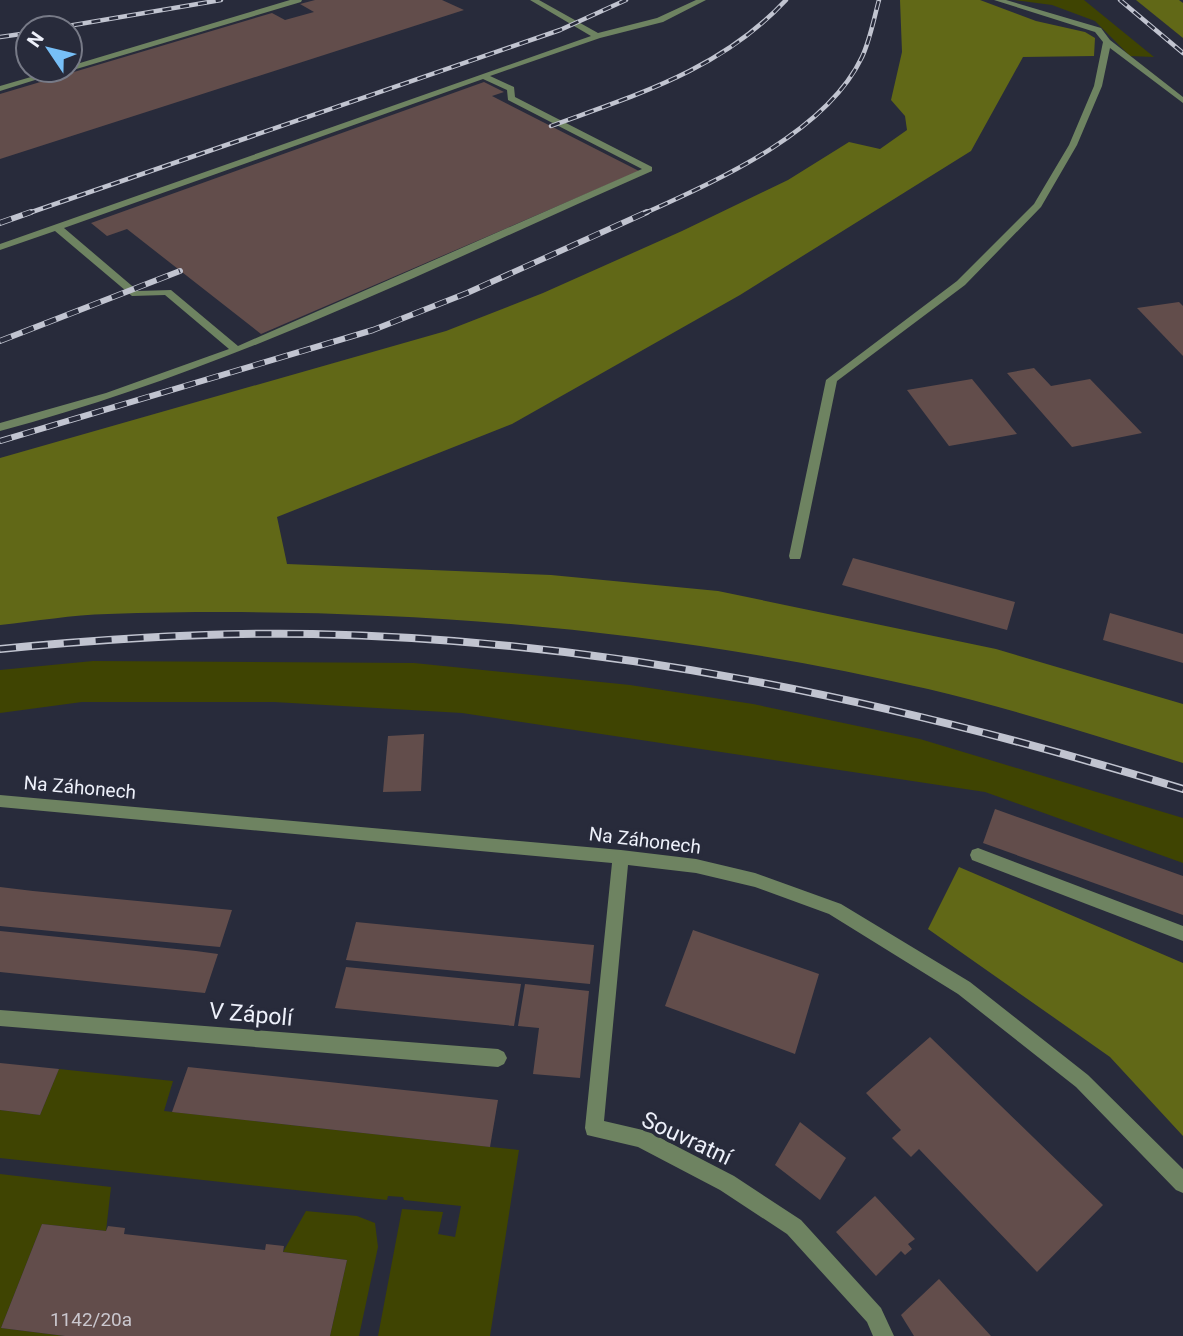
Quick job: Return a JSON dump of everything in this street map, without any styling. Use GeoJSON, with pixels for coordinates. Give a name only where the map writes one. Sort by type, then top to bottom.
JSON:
{"type":"FeatureCollection","features":[{"type":"Feature","properties":{"kind":"street"},"geometry":{"type":"LineString","coordinates":[[84,64],[298,0]]}},
{"type":"Feature","properties":{"kind":"street"},"geometry":{"type":"LineString","coordinates":[[534,0],[597,36]]}},
{"type":"Feature","properties":{"kind":"street"},"geometry":{"type":"LineString","coordinates":[[0,247],[597,36],[660,20],[702,0]]}},
{"type":"Feature","properties":{"kind":"street"},"geometry":{"type":"LineString","coordinates":[[998,0],[1098,30],[1107,42],[1183,101]]}},
{"type":"Feature","properties":{"kind":"street"},"geometry":{"type":"LineString","coordinates":[[795,556],[832,380],[961,283],[1038,205],[1073,145],[1098,86],[1107,42]]}},
{"type":"Feature","properties":{"kind":"street"},"geometry":{"type":"LineString","coordinates":[[0,427],[123,391],[237,350],[649,169],[511,98],[511,89],[483,76]]}},
{"type":"Feature","properties":{"kind":"street"},"geometry":{"type":"LineString","coordinates":[[57,227],[136,294],[167,292],[237,350]]}},
{"type":"Feature","properties":{"kind":"street","name":"Na Záhonech"},"geometry":{"type":"LineString","coordinates":[[0,801],[621,857],[708,868],[755,880],[835,909],[964,988],[1082,1081],[1181,1177]]}},
{"type":"Feature","properties":{"kind":"street"},"geometry":{"type":"LineString","coordinates":[[978,855],[1183,934]]}},
{"type":"Feature","properties":{"kind":"street","name":"Souvratní"},"geometry":{"type":"LineString","coordinates":[[621,857],[594,1128],[640,1138],[727,1183],[794,1227],[874,1315],[884,1336]]}},
{"type":"Feature","properties":{"kind":"street","name":"V Zápolí"},"geometry":{"type":"LineString","coordinates":[[0,1018],[498,1058]]}},
{"type":"Feature","properties":{"kind":"green space"},"geometry":{"type":"Polygon","coordinates":[[[900,0],[980,0],[1036,21],[1085,32],[1095,38],[1094,56],[1023,57],[971,151],[740,295],[512,424],[277,517],[287,564],[551,575],[718,591],[996,649],[1183,704],[1183,763],[1024,714],[928,689],[725,650],[623,636],[417,617],[314,613],[108,614],[0,625],[0,458],[446,331],[543,293],[682,231],[788,180],[849,142],[880,149],[907,130],[905,116],[891,100],[902,52],[900,0]]]}},
{"type":"Feature","properties":{"kind":"green space"},"geometry":{"type":"Polygon","coordinates":[[[1014,0],[1084,0],[1154,57],[1130,56],[1095,21],[1052,5],[1014,0]]]}},
{"type":"Feature","properties":{"kind":"green space"},"geometry":{"type":"Polygon","coordinates":[[[1136,0],[1179,0],[1183,3],[1183,38],[1136,0]]]}},
{"type":"Feature","properties":{"kind":"green space"},"geometry":{"type":"Polygon","coordinates":[[[93,661],[414,663],[630,685],[753,704],[920,739],[1183,818],[1183,863],[985,792],[462,713],[274,702],[82,702],[0,713],[0,670],[93,661]]]}},
{"type":"Feature","properties":{"kind":"green space"},"geometry":{"type":"Polygon","coordinates":[[[959,867],[1183,963],[1183,1136],[1110,1057],[928,929],[959,867]]]}},
{"type":"Feature","properties":{"kind":"green space"},"geometry":{"type":"Polygon","coordinates":[[[59,1069],[173,1081],[164,1111],[519,1150],[490,1336],[378,1336],[402,1209],[443,1212],[438,1234],[455,1237],[461,1206],[404,1200],[403,1197],[388,1196],[387,1200],[0,1158],[0,1110],[40,1115],[59,1069]]]}},
{"type":"Feature","properties":{"kind":"green space"},"geometry":{"type":"Polygon","coordinates":[[[0,1174],[111,1187],[106,1231],[42,1224],[1,1328],[65,1336],[0,1336],[0,1174]]]}},
{"type":"Feature","properties":{"kind":"green space"},"geometry":{"type":"Polygon","coordinates":[[[306,1211],[357,1216],[375,1223],[378,1247],[359,1336],[330,1336],[347,1260],[283,1252],[306,1211]]]}},
{"type":"Feature","properties":{"kind":"building"},"geometry":{"type":"Polygon","coordinates":[[[315,0],[442,0],[464,10],[0,159],[0,94],[34,84],[84,84],[84,69],[272,13],[285,20],[314,12],[300,4],[315,0]]]}},
{"type":"Feature","properties":{"kind":"building"},"geometry":{"type":"Polygon","coordinates":[[[484,82],[504,92],[492,96],[639,171],[261,334],[127,229],[107,236],[91,223],[484,82]]]}},
{"type":"Feature","properties":{"kind":"building"},"geometry":{"type":"Polygon","coordinates":[[[1179,302],[1183,306],[1183,356],[1137,308],[1179,302]]]}},
{"type":"Feature","properties":{"kind":"building"},"geometry":{"type":"Polygon","coordinates":[[[1034,368],[1051,386],[1090,379],[1142,433],[1072,447],[1007,373],[1034,368]]]}},
{"type":"Feature","properties":{"kind":"building"},"geometry":{"type":"Polygon","coordinates":[[[972,379],[1017,434],[949,446],[907,390],[972,379]]]}},
{"type":"Feature","properties":{"kind":"building"},"geometry":{"type":"Polygon","coordinates":[[[853,558],[1015,602],[1007,630],[842,585],[853,558]]]}},
{"type":"Feature","properties":{"kind":"building"},"geometry":{"type":"Polygon","coordinates":[[[1110,613],[1183,634],[1183,663],[1103,640],[1110,613]]]}},
{"type":"Feature","properties":{"kind":"building"},"geometry":{"type":"Polygon","coordinates":[[[424,734],[421,791],[383,792],[388,736],[424,734]]]}},
{"type":"Feature","properties":{"kind":"building"},"geometry":{"type":"Polygon","coordinates":[[[995,809],[1183,876],[1183,915],[983,843],[995,809]]]}},
{"type":"Feature","properties":{"kind":"building"},"geometry":{"type":"Polygon","coordinates":[[[0,887],[232,910],[220,947],[0,926],[0,887]]]}},
{"type":"Feature","properties":{"kind":"building"},"geometry":{"type":"Polygon","coordinates":[[[356,922],[594,945],[590,984],[346,960],[356,922]]]}},
{"type":"Feature","properties":{"kind":"building"},"geometry":{"type":"Polygon","coordinates":[[[693,930],[819,974],[795,1054],[665,1006],[693,930]]]}},
{"type":"Feature","properties":{"kind":"building"},"geometry":{"type":"Polygon","coordinates":[[[0,931],[218,954],[205,993],[0,972],[0,931]]]}},
{"type":"Feature","properties":{"kind":"building"},"geometry":{"type":"Polygon","coordinates":[[[346,967],[521,984],[514,1026],[335,1008],[346,967]]]}},
{"type":"Feature","properties":{"kind":"building"},"geometry":{"type":"Polygon","coordinates":[[[525,984],[589,991],[580,1078],[533,1074],[539,1028],[518,1026],[525,984]]]}},
{"type":"Feature","properties":{"kind":"building"},"geometry":{"type":"Polygon","coordinates":[[[930,1037],[1103,1205],[1037,1272],[919,1149],[911,1157],[892,1138],[901,1130],[866,1093],[930,1037]]]}},
{"type":"Feature","properties":{"kind":"building"},"geometry":{"type":"Polygon","coordinates":[[[0,1063],[59,1069],[40,1115],[0,1110],[0,1063]]]}},
{"type":"Feature","properties":{"kind":"building"},"geometry":{"type":"Polygon","coordinates":[[[188,1067],[498,1100],[490,1147],[172,1112],[188,1067]]]}},
{"type":"Feature","properties":{"kind":"building"},"geometry":{"type":"Polygon","coordinates":[[[800,1122],[846,1158],[820,1200],[775,1165],[800,1122]]]}},
{"type":"Feature","properties":{"kind":"building"},"geometry":{"type":"Polygon","coordinates":[[[875,1196],[915,1239],[908,1244],[912,1249],[905,1255],[901,1251],[876,1276],[836,1232],[875,1196]]]}},
{"type":"Feature","properties":{"kind":"building"},"geometry":{"type":"Polygon","coordinates":[[[42,1224],[106,1231],[108,1226],[125,1228],[124,1234],[265,1250],[266,1244],[284,1246],[283,1252],[347,1260],[330,1336],[65,1336],[1,1328],[42,1224]]]}},
{"type":"Feature","properties":{"kind":"building"},"geometry":{"type":"Polygon","coordinates":[[[939,1279],[991,1336],[914,1336],[901,1315],[939,1279]]]}},
{"type":"Feature","properties":{"kind":"railway"},"geometry":{"type":"LineString","coordinates":[[84,23],[221,0]]}},
{"type":"Feature","properties":{"kind":"railway"},"geometry":{"type":"LineString","coordinates":[[26,214],[560,30],[626,0]]}},
{"type":"Feature","properties":{"kind":"railway"},"geometry":{"type":"LineString","coordinates":[[551,126],[646,91],[706,62],[734,45],[786,0]]}},
{"type":"Feature","properties":{"kind":"railway"},"geometry":{"type":"LineString","coordinates":[[643,214],[735,170],[766,152],[823,109],[845,84],[862,57],[879,0]]}},
{"type":"Feature","properties":{"kind":"railway"},"geometry":{"type":"LineString","coordinates":[[1120,0],[1183,53]]}},
{"type":"Feature","properties":{"kind":"railway"},"geometry":{"type":"LineString","coordinates":[[0,37],[14,35]]}},
{"type":"Feature","properties":{"kind":"railway"},"geometry":{"type":"LineString","coordinates":[[0,223],[31,212]]}},
{"type":"Feature","properties":{"kind":"railway"},"geometry":{"type":"LineString","coordinates":[[0,441],[373,330],[467,293],[647,212]]}},
{"type":"Feature","properties":{"kind":"railway"},"geometry":{"type":"LineString","coordinates":[[0,341],[180,271]]}},
{"type":"Feature","properties":{"kind":"railway"},"geometry":{"type":"LineString","coordinates":[[0,649],[234,634],[425,639],[535,649],[645,663],[861,703],[969,729],[1183,789]]}}]}
